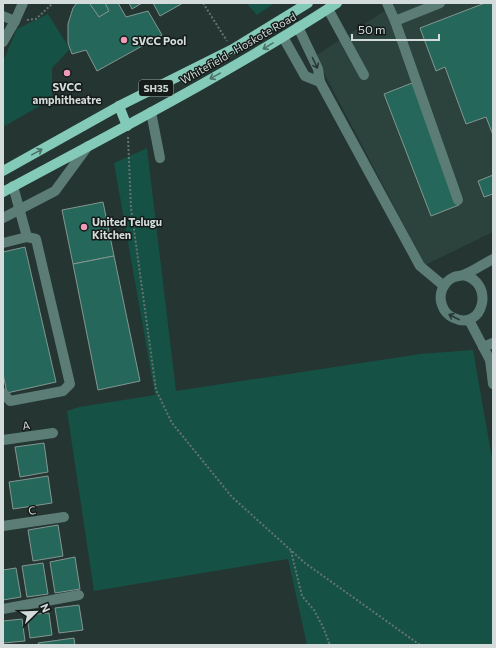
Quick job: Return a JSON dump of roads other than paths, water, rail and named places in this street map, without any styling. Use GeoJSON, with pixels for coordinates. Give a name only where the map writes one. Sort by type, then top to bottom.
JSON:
{"type":"FeatureCollection","features":[{"type":"Feature","properties":{"kind":"main road","name":"Whitefield - Hoskote Road"},"geometry":{"type":"LineString","coordinates":[[3,171],[119,106],[233,49],[308,3]]}},
{"type":"Feature","properties":{"kind":"main road","name":"Whitefield - Hoskote Road"},"geometry":{"type":"LineString","coordinates":[[3,192],[127,126],[249,58],[332,6]]}},
{"type":"Feature","properties":{"kind":"main road"},"geometry":{"type":"LineString","coordinates":[[119,106],[127,126]]}},
{"type":"Feature","properties":{"kind":"street"},"geometry":{"type":"LineString","coordinates":[[3,42],[23,3]]}},
{"type":"Feature","properties":{"kind":"street"},"geometry":{"type":"LineString","coordinates":[[387,3],[395,21],[458,200]]}},
{"type":"Feature","properties":{"kind":"street"},"geometry":{"type":"LineString","coordinates":[[395,21],[440,3]]}},
{"type":"Feature","properties":{"kind":"street"},"geometry":{"type":"LineString","coordinates":[[332,6],[345,38],[364,76]]}},
{"type":"Feature","properties":{"kind":"street"},"geometry":{"type":"LineString","coordinates":[[3,16],[15,21]]}},
{"type":"Feature","properties":{"kind":"street"},"geometry":{"type":"LineString","coordinates":[[298,27],[318,69],[320,82],[420,266],[444,286]]}},
{"type":"Feature","properties":{"kind":"street"},"geometry":{"type":"LineString","coordinates":[[283,37],[305,76],[320,82]]}},
{"type":"Feature","properties":{"kind":"street"},"geometry":{"type":"LineString","coordinates":[[150,112],[160,158]]}},
{"type":"Feature","properties":{"kind":"street"},"geometry":{"type":"LineString","coordinates":[[3,218],[56,191],[88,146]]}},
{"type":"Feature","properties":{"kind":"street"},"geometry":{"type":"LineString","coordinates":[[13,186],[27,237]]}},
{"type":"Feature","properties":{"kind":"street"},"geometry":{"type":"LineString","coordinates":[[3,243],[27,237],[36,240],[70,384],[63,391],[10,401],[3,394]]}},
{"type":"Feature","properties":{"kind":"street"},"geometry":{"type":"LineString","coordinates":[[485,292],[486,299],[481,312],[469,320],[454,319],[443,308],[441,293],[449,280],[463,275],[493,259]]}},
{"type":"Feature","properties":{"kind":"street"},"geometry":{"type":"LineString","coordinates":[[463,275],[477,280],[485,292],[493,299]]}},
{"type":"Feature","properties":{"kind":"street"},"geometry":{"type":"LineString","coordinates":[[469,320],[488,345],[493,384]]}},
{"type":"Feature","properties":{"kind":"street","name":"A"},"geometry":{"type":"LineString","coordinates":[[3,440],[53,433]]}},
{"type":"Feature","properties":{"kind":"street","name":"C"},"geometry":{"type":"LineString","coordinates":[[3,526],[64,517]]}},
{"type":"Feature","properties":{"kind":"street"},"geometry":{"type":"LineString","coordinates":[[3,609],[79,594]]}},
{"type":"Feature","properties":{"kind":"place","name":"SVCC Pool"},"geometry":{"type":"Point","coordinates":[124,40]}},
{"type":"Feature","properties":{"kind":"place","name":"SVCC amphitheatre"},"geometry":{"type":"Point","coordinates":[67,73]}},
{"type":"Feature","properties":{"kind":"place","name":"United Telugu Kitchen"},"geometry":{"type":"Point","coordinates":[84,227]}}]}
